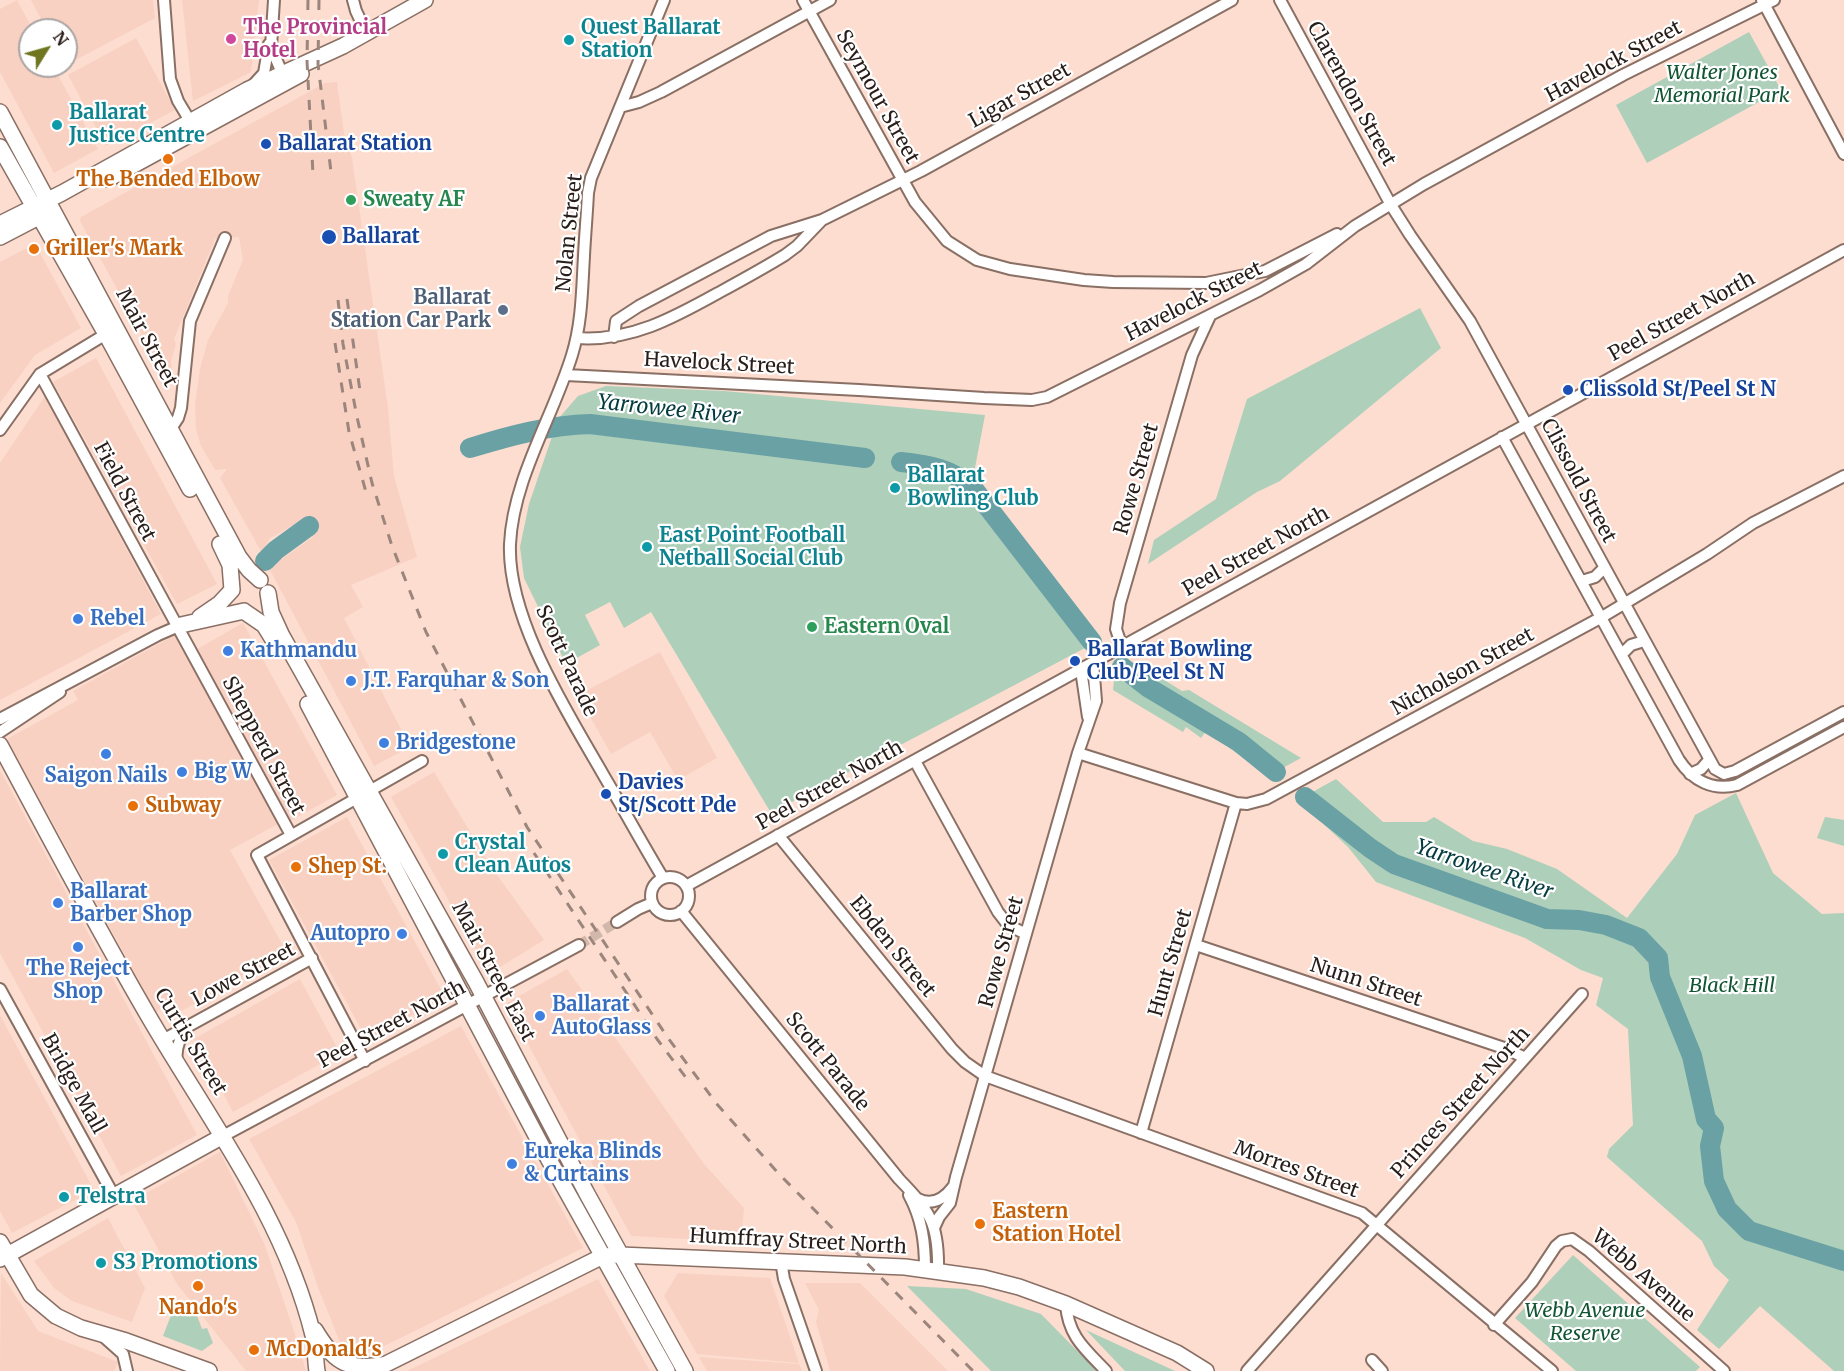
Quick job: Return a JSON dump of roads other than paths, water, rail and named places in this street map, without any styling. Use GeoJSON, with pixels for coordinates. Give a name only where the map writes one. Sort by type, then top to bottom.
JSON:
{"type":"FeatureCollection","features":[{"type":"Feature","properties":{"kind":"street"},"geometry":{"type":"LineString","coordinates":[[164,0],[170,79],[178,101],[193,126]]}},
{"type":"Feature","properties":{"kind":"street"},"geometry":{"type":"LineString","coordinates":[[274,0],[271,47],[285,78]]}},
{"type":"Feature","properties":{"kind":"street"},"geometry":{"type":"LineString","coordinates":[[353,0],[366,32]]}},
{"type":"Feature","properties":{"kind":"street"},"geometry":{"type":"LineString","coordinates":[[0,237],[43,208],[425,0]]}},
{"type":"Feature","properties":{"kind":"street","name":"Nolan Street"},"geometry":{"type":"LineString","coordinates":[[566,375],[577,338],[592,174],[664,0]]}},
{"type":"Feature","properties":{"kind":"street","name":"Seymour Street"},"geometry":{"type":"LineString","coordinates":[[803,0],[922,212],[958,249],[977,260],[997,267],[1037,274],[1103,282],[1197,284],[1246,276],[1268,269],[1364,220]]}},
{"type":"Feature","properties":{"kind":"street"},"geometry":{"type":"LineString","coordinates":[[620,107],[639,102],[661,92],[830,0]]}},
{"type":"Feature","properties":{"kind":"street","name":"Ligar Street"},"geometry":{"type":"LineString","coordinates":[[614,337],[616,322],[639,306],[771,236],[822,220],[902,180],[1232,0]]}},
{"type":"Feature","properties":{"kind":"street","name":"Clarendon Street"},"geometry":{"type":"LineString","coordinates":[[1280,0],[1391,205]]}},
{"type":"Feature","properties":{"kind":"street"},"geometry":{"type":"LineString","coordinates":[[1767,2],[1844,154]]}},
{"type":"Feature","properties":{"kind":"street","name":"Havelock Street"},"geometry":{"type":"LineString","coordinates":[[566,375],[1032,400],[1057,392],[1210,316],[1303,266],[1340,236],[1424,184],[1623,75],[1767,2]]}},
{"type":"Feature","properties":{"kind":"street"},"geometry":{"type":"LineString","coordinates":[[193,126],[247,90],[264,73],[272,26]]}},
{"type":"Feature","properties":{"kind":"street"},"geometry":{"type":"LineString","coordinates":[[247,90],[285,78]]}},
{"type":"Feature","properties":{"kind":"street","name":"Mair Street"},"geometry":{"type":"LineString","coordinates":[[0,112],[43,208],[111,331],[228,558],[232,590]]}},
{"type":"Feature","properties":{"kind":"street","name":"Mair Street"},"geometry":{"type":"LineString","coordinates":[[0,147],[43,208]]}},
{"type":"Feature","properties":{"kind":"street","name":"Clissold Street"},"geometry":{"type":"LineString","coordinates":[[1391,205],[1465,313],[1709,760],[1718,772],[1729,773]]}},
{"type":"Feature","properties":{"kind":"street"},"geometry":{"type":"LineString","coordinates":[[0,224],[43,208]]}},
{"type":"Feature","properties":{"kind":"street","name":"Ligar Street"},"geometry":{"type":"LineString","coordinates":[[577,338],[614,337],[639,331],[674,317],[770,264],[797,246],[822,220]]}},
{"type":"Feature","properties":{"kind":"street"},"geometry":{"type":"LineString","coordinates":[[170,430],[181,408],[190,321],[225,238]]}},
{"type":"Feature","properties":{"kind":"street","name":"Peel Street North"},"geometry":{"type":"LineString","coordinates":[[686,886],[1844,250]]}},
{"type":"Feature","properties":{"kind":"street","name":"Rowe Street"},"geometry":{"type":"LineString","coordinates":[[1118,650],[1116,629],[1120,603],[1192,355],[1210,316]]}},
{"type":"Feature","properties":{"kind":"street","name":"Rowe Street"},"geometry":{"type":"LineString","coordinates":[[1186,326],[1193,342],[1192,355]]}},
{"type":"Feature","properties":{"kind":"street"},"geometry":{"type":"LineString","coordinates":[[0,430],[40,374],[111,331]]}},
{"type":"Feature","properties":{"kind":"street","name":"Mair Street"},"geometry":{"type":"LineString","coordinates":[[111,331],[170,430],[239,557],[264,586]]}},
{"type":"Feature","properties":{"kind":"street","name":"Field Street"},"geometry":{"type":"LineString","coordinates":[[40,374],[183,625]]}},
{"type":"Feature","properties":{"kind":"street","name":"Scott Parade"},"geometry":{"type":"LineString","coordinates":[[566,375],[519,494],[513,517],[510,559],[517,597],[527,627],[555,688],[663,878]]}},
{"type":"Feature","properties":{"kind":"street"},"geometry":{"type":"LineString","coordinates":[[1502,437],[1680,760],[1690,774],[1700,782],[1714,786],[1735,785],[1844,727]]}},
{"type":"Feature","properties":{"kind":"street","name":"Nicholson Street"},"geometry":{"type":"LineString","coordinates":[[1078,753],[1236,803],[1247,804],[1260,801],[1285,790],[1624,604],[1753,523],[1844,476]]}},
{"type":"Feature","properties":{"kind":"street"},"geometry":{"type":"LineString","coordinates":[[1582,581],[1595,577],[1604,568]]}},
{"type":"Feature","properties":{"kind":"street"},"geometry":{"type":"LineString","coordinates":[[0,719],[158,634],[183,625],[245,611],[257,611],[267,598],[264,586],[252,576],[244,577],[236,582],[219,604],[183,625]]}},
{"type":"Feature","properties":{"kind":"street","name":"Mair Street East"},"geometry":{"type":"LineString","coordinates":[[264,586],[271,612],[282,636],[468,1004],[548,1158],[667,1371]]}},
{"type":"Feature","properties":{"kind":"street"},"geometry":{"type":"LineString","coordinates":[[232,590],[233,601],[239,609],[245,611]]}},
{"type":"Feature","properties":{"kind":"street","name":"Mair Street East"},"geometry":{"type":"LineString","coordinates":[[245,611],[259,621],[271,635],[362,794],[483,996],[684,1371]]}},
{"type":"Feature","properties":{"kind":"street","name":"Shepperd Street"},"geometry":{"type":"LineString","coordinates":[[183,625],[184,637],[291,835],[257,855],[364,1060]]}},
{"type":"Feature","properties":{"kind":"street"},"geometry":{"type":"LineString","coordinates":[[1622,654],[1631,645],[1644,641]]}},
{"type":"Feature","properties":{"kind":"street","name":"Rowe Street"},"geometry":{"type":"LineString","coordinates":[[934,1228],[950,1203],[1078,753],[1096,701],[1097,661]]}},
{"type":"Feature","properties":{"kind":"street","name":"Rowe Street"},"geometry":{"type":"LineString","coordinates":[[1082,670],[1087,706],[1086,726]]}},
{"type":"Feature","properties":{"kind":"street"},"geometry":{"type":"LineString","coordinates":[[0,732],[80,677]]}},
{"type":"Feature","properties":{"kind":"street"},"geometry":{"type":"LineString","coordinates":[[1735,785],[1729,773],[1844,712]]}},
{"type":"Feature","properties":{"kind":"street","name":"Curtis Street"},"geometry":{"type":"LineString","coordinates":[[0,745],[163,1040],[223,1136],[276,1233],[308,1317],[315,1341],[317,1371]]}},
{"type":"Feature","properties":{"kind":"street"},"geometry":{"type":"LineString","coordinates":[[915,760],[998,912],[1008,925],[1026,934]]}},
{"type":"Feature","properties":{"kind":"street"},"geometry":{"type":"LineString","coordinates":[[1690,774],[1701,769],[1709,760]]}},
{"type":"Feature","properties":{"kind":"street"},"geometry":{"type":"LineString","coordinates":[[291,835],[422,761]]}},
{"type":"Feature","properties":{"kind":"street"},"geometry":{"type":"LineString","coordinates":[[1746,765],[1753,777]]}},
{"type":"Feature","properties":{"kind":"street","name":"Hunt Street"},"geometry":{"type":"LineString","coordinates":[[1141,1133],[1236,803]]}},
{"type":"Feature","properties":{"kind":"street","name":"Ebden Street"},"geometry":{"type":"LineString","coordinates":[[778,835],[952,1049],[965,1062],[985,1076]]}},
{"type":"Feature","properties":{"kind":"street"},"geometry":{"type":"LineString","coordinates":[[663,878],[676,878],[686,886],[688,899],[681,911],[675,914],[660,913],[652,903],[653,887],[663,878]]}},
{"type":"Feature","properties":{"kind":"street"},"geometry":{"type":"LineString","coordinates":[[617,922],[652,903]]}},
{"type":"Feature","properties":{"kind":"street","name":"Scott Parade"},"geometry":{"type":"LineString","coordinates":[[681,911],[928,1213],[937,1245],[931,1270]]}},
{"type":"Feature","properties":{"kind":"street","name":"Peel Street North"},"geometry":{"type":"LineString","coordinates":[[223,1136],[579,945]]}},
{"type":"Feature","properties":{"kind":"street","name":"Nunn Street"},"geometry":{"type":"LineString","coordinates":[[1196,945],[1507,1048],[1525,1058]]}},
{"type":"Feature","properties":{"kind":"street","name":"Lowe Street"},"geometry":{"type":"LineString","coordinates":[[163,1040],[312,958]]}},
{"type":"Feature","properties":{"kind":"street","name":"Bridge Mall"},"geometry":{"type":"LineString","coordinates":[[0,989],[114,1196]]}},
{"type":"Feature","properties":{"kind":"street","name":"Princes Street North"},"geometry":{"type":"LineString","coordinates":[[1247,1371],[1582,994]]}},
{"type":"Feature","properties":{"kind":"street","name":"Lowe Street"},"geometry":{"type":"LineString","coordinates":[[177,1062],[178,1044],[185,1030],[193,1023]]}},
{"type":"Feature","properties":{"kind":"street","name":"Morres Street"},"geometry":{"type":"LineString","coordinates":[[985,1076],[1359,1211],[1552,1371]]}},
{"type":"Feature","properties":{"kind":"street"},"geometry":{"type":"LineString","coordinates":[[209,1371],[69,1323],[44,1307],[27,1289],[2,1252],[114,1196],[223,1136]]}},
{"type":"Feature","properties":{"kind":"street","name":"Scott Parade"},"geometry":{"type":"LineString","coordinates":[[899,1179],[911,1198],[922,1225],[931,1270]]}},
{"type":"Feature","properties":{"kind":"street"},"geometry":{"type":"LineString","coordinates":[[918,1199],[924,1202],[935,1202],[946,1196],[953,1187]]}},
{"type":"Feature","properties":{"kind":"street","name":"Webb Avenue"},"geometry":{"type":"LineString","coordinates":[[1494,1325],[1532,1282],[1556,1246],[1562,1240],[1572,1239],[1724,1371]]}},
{"type":"Feature","properties":{"kind":"street","name":"Humffray Street North"},"geometry":{"type":"LineString","coordinates":[[372,1371],[603,1256],[620,1255],[931,1270],[1004,1282],[1066,1304],[1177,1353],[1206,1371]]}},
{"type":"Feature","properties":{"kind":"street"},"geometry":{"type":"LineString","coordinates":[[781,1261],[784,1279],[816,1371]]}},
{"type":"Feature","properties":{"kind":"street"},"geometry":{"type":"LineString","coordinates":[[1066,1304],[1067,1321],[1071,1331],[1106,1371]]}},
{"type":"Feature","properties":{"kind":"street"},"geometry":{"type":"LineString","coordinates":[[308,1317],[329,1351],[343,1363],[365,1367],[393,1361]]}},
{"type":"Feature","properties":{"kind":"street"},"geometry":{"type":"LineString","coordinates":[[104,1336],[123,1354],[127,1371]]}},
{"type":"Feature","properties":{"kind":"street"},"geometry":{"type":"LineString","coordinates":[[1372,1360],[1382,1371]]}},
{"type":"Feature","properties":{"kind":"street","name":"Humffray Street North"},"geometry":{"type":"LineString","coordinates":[[378,1371],[393,1361]]}},
{"type":"Feature","properties":{"kind":"waterway","name":"Yarrowee River"},"geometry":{"type":"LineString","coordinates":[[470,448],[529,432],[559,426],[590,424],[865,458]]}},
{"type":"Feature","properties":{"kind":"waterway","name":"Yarrowee River"},"geometry":{"type":"LineString","coordinates":[[901,462],[949,472],[973,488],[1092,642]]}},
{"type":"Feature","properties":{"kind":"waterway","name":"Yarrowee River"},"geometry":{"type":"LineString","coordinates":[[265,561],[309,526]]}},
{"type":"Feature","properties":{"kind":"waterway","name":"Yarrowee River"},"geometry":{"type":"LineString","coordinates":[[1122,667],[1149,688],[1239,742],[1276,772]]}},
{"type":"Feature","properties":{"kind":"waterway","name":"Yarrowee River"},"geometry":{"type":"LineString","coordinates":[[1305,797],[1394,864],[1547,919],[1579,920],[1606,925],[1639,938],[1658,958],[1660,977],[1692,1056],[1706,1119],[1714,1128],[1710,1146],[1714,1181],[1727,1209],[1749,1231],[1844,1261]]}},
{"type":"Feature","properties":{"kind":"tunnel"},"geometry":{"type":"LineString","coordinates":[[579,945],[617,922]]}},
{"type":"Feature","properties":{"kind":"railway"},"geometry":{"type":"LineString","coordinates":[[308,0],[307,61],[313,174]]}},
{"type":"Feature","properties":{"kind":"railway"},"geometry":{"type":"LineString","coordinates":[[319,0],[318,64],[331,172]]}},
{"type":"Feature","properties":{"kind":"railway"},"geometry":{"type":"LineString","coordinates":[[347,299],[360,391]]}},
{"type":"Feature","properties":{"kind":"railway"},"geometry":{"type":"LineString","coordinates":[[338,300],[343,344],[357,417],[372,483],[392,546],[426,632],[527,827],[668,1038],[716,1103],[778,1173],[973,1371]]}},
{"type":"Feature","properties":{"kind":"railway"},"geometry":{"type":"LineString","coordinates":[[335,343],[349,432],[366,492]]}},
{"type":"Feature","properties":{"kind":"railway"},"geometry":{"type":"LineString","coordinates":[[534,853],[657,1039],[687,1079]]}},
{"type":"Feature","properties":{"kind":"place","name":"The Provincial Hotel"},"geometry":{"type":"Point","coordinates":[231,39]}},
{"type":"Feature","properties":{"kind":"place","name":"Quest Ballarat Station"},"geometry":{"type":"Point","coordinates":[569,40]}},
{"type":"Feature","properties":{"kind":"place","name":"Ballarat Justice Centre"},"geometry":{"type":"Point","coordinates":[57,125]}},
{"type":"Feature","properties":{"kind":"place","name":"Ballarat Station"},"geometry":{"type":"Point","coordinates":[266,144]}},
{"type":"Feature","properties":{"kind":"place","name":"The Bended Elbow"},"geometry":{"type":"Point","coordinates":[168,159]}},
{"type":"Feature","properties":{"kind":"place","name":"Sweaty AF"},"geometry":{"type":"Point","coordinates":[351,200]}},
{"type":"Feature","properties":{"kind":"place","name":"Ballarat"},"geometry":{"type":"Point","coordinates":[329,237]}},
{"type":"Feature","properties":{"kind":"place","name":"Griller's Mark"},"geometry":{"type":"Point","coordinates":[34,249]}},
{"type":"Feature","properties":{"kind":"place","name":"Ballarat Station Car Park"},"geometry":{"type":"Point","coordinates":[503,310]}},
{"type":"Feature","properties":{"kind":"place","name":"Clissold St/Peel St N"},"geometry":{"type":"Point","coordinates":[1568,390]}},
{"type":"Feature","properties":{"kind":"place","name":"Ballarat Bowling Club"},"geometry":{"type":"Point","coordinates":[895,488]}},
{"type":"Feature","properties":{"kind":"place","name":"East Point Football Netball Social Club"},"geometry":{"type":"Point","coordinates":[647,547]}},
{"type":"Feature","properties":{"kind":"place","name":"Rebel"},"geometry":{"type":"Point","coordinates":[78,619]}},
{"type":"Feature","properties":{"kind":"place","name":"Eastern Oval"},"geometry":{"type":"Point","coordinates":[812,627]}},
{"type":"Feature","properties":{"kind":"place","name":"Kathmandu"},"geometry":{"type":"Point","coordinates":[228,651]}},
{"type":"Feature","properties":{"kind":"place","name":"Ballarat Bowling Club/Peel St N"},"geometry":{"type":"Point","coordinates":[1075,661]}},
{"type":"Feature","properties":{"kind":"place","name":"J.T. Farquhar & Son"},"geometry":{"type":"Point","coordinates":[351,681]}},
{"type":"Feature","properties":{"kind":"place","name":"Bridgestone"},"geometry":{"type":"Point","coordinates":[384,743]}},
{"type":"Feature","properties":{"kind":"place","name":"Saigon Nails"},"geometry":{"type":"Point","coordinates":[106,754]}},
{"type":"Feature","properties":{"kind":"place","name":"Big W"},"geometry":{"type":"Point","coordinates":[182,772]}},
{"type":"Feature","properties":{"kind":"place","name":"Davies St/Scott Pde"},"geometry":{"type":"Point","coordinates":[606,794]}},
{"type":"Feature","properties":{"kind":"place","name":"Subway"},"geometry":{"type":"Point","coordinates":[133,806]}},
{"type":"Feature","properties":{"kind":"place","name":"Crystal Clean Autos"},"geometry":{"type":"Point","coordinates":[443,854]}},
{"type":"Feature","properties":{"kind":"place","name":"Shep St."},"geometry":{"type":"Point","coordinates":[296,867]}},
{"type":"Feature","properties":{"kind":"place","name":"Ballarat Barber Shop"},"geometry":{"type":"Point","coordinates":[58,903]}},
{"type":"Feature","properties":{"kind":"place","name":"Autopro"},"geometry":{"type":"Point","coordinates":[402,934]}},
{"type":"Feature","properties":{"kind":"place","name":"The Reject Shop"},"geometry":{"type":"Point","coordinates":[78,947]}},
{"type":"Feature","properties":{"kind":"place","name":"Ballarat AutoGlass"},"geometry":{"type":"Point","coordinates":[540,1016]}},
{"type":"Feature","properties":{"kind":"place","name":"Eureka Blinds & Curtains"},"geometry":{"type":"Point","coordinates":[512,1164]}},
{"type":"Feature","properties":{"kind":"place","name":"Telstra"},"geometry":{"type":"Point","coordinates":[64,1197]}},
{"type":"Feature","properties":{"kind":"place","name":"Eastern Station Hotel"},"geometry":{"type":"Point","coordinates":[980,1224]}},
{"type":"Feature","properties":{"kind":"place","name":"S3 Promotions"},"geometry":{"type":"Point","coordinates":[101,1263]}},
{"type":"Feature","properties":{"kind":"place","name":"Nando's"},"geometry":{"type":"Point","coordinates":[198,1286]}},
{"type":"Feature","properties":{"kind":"place","name":"McDonald's"},"geometry":{"type":"Point","coordinates":[254,1350]}},
{"type":"Feature","properties":{"kind":"park label","name":"Walter Jones Memorial Park"},"geometry":{"type":"Point","coordinates":[1722,84]}},
{"type":"Feature","properties":{"kind":"park label","name":"Black Hill"},"geometry":{"type":"Point","coordinates":[1732,986]}},
{"type":"Feature","properties":{"kind":"park label","name":"Webb Avenue Reserve"},"geometry":{"type":"Point","coordinates":[1585,1322]}}]}
